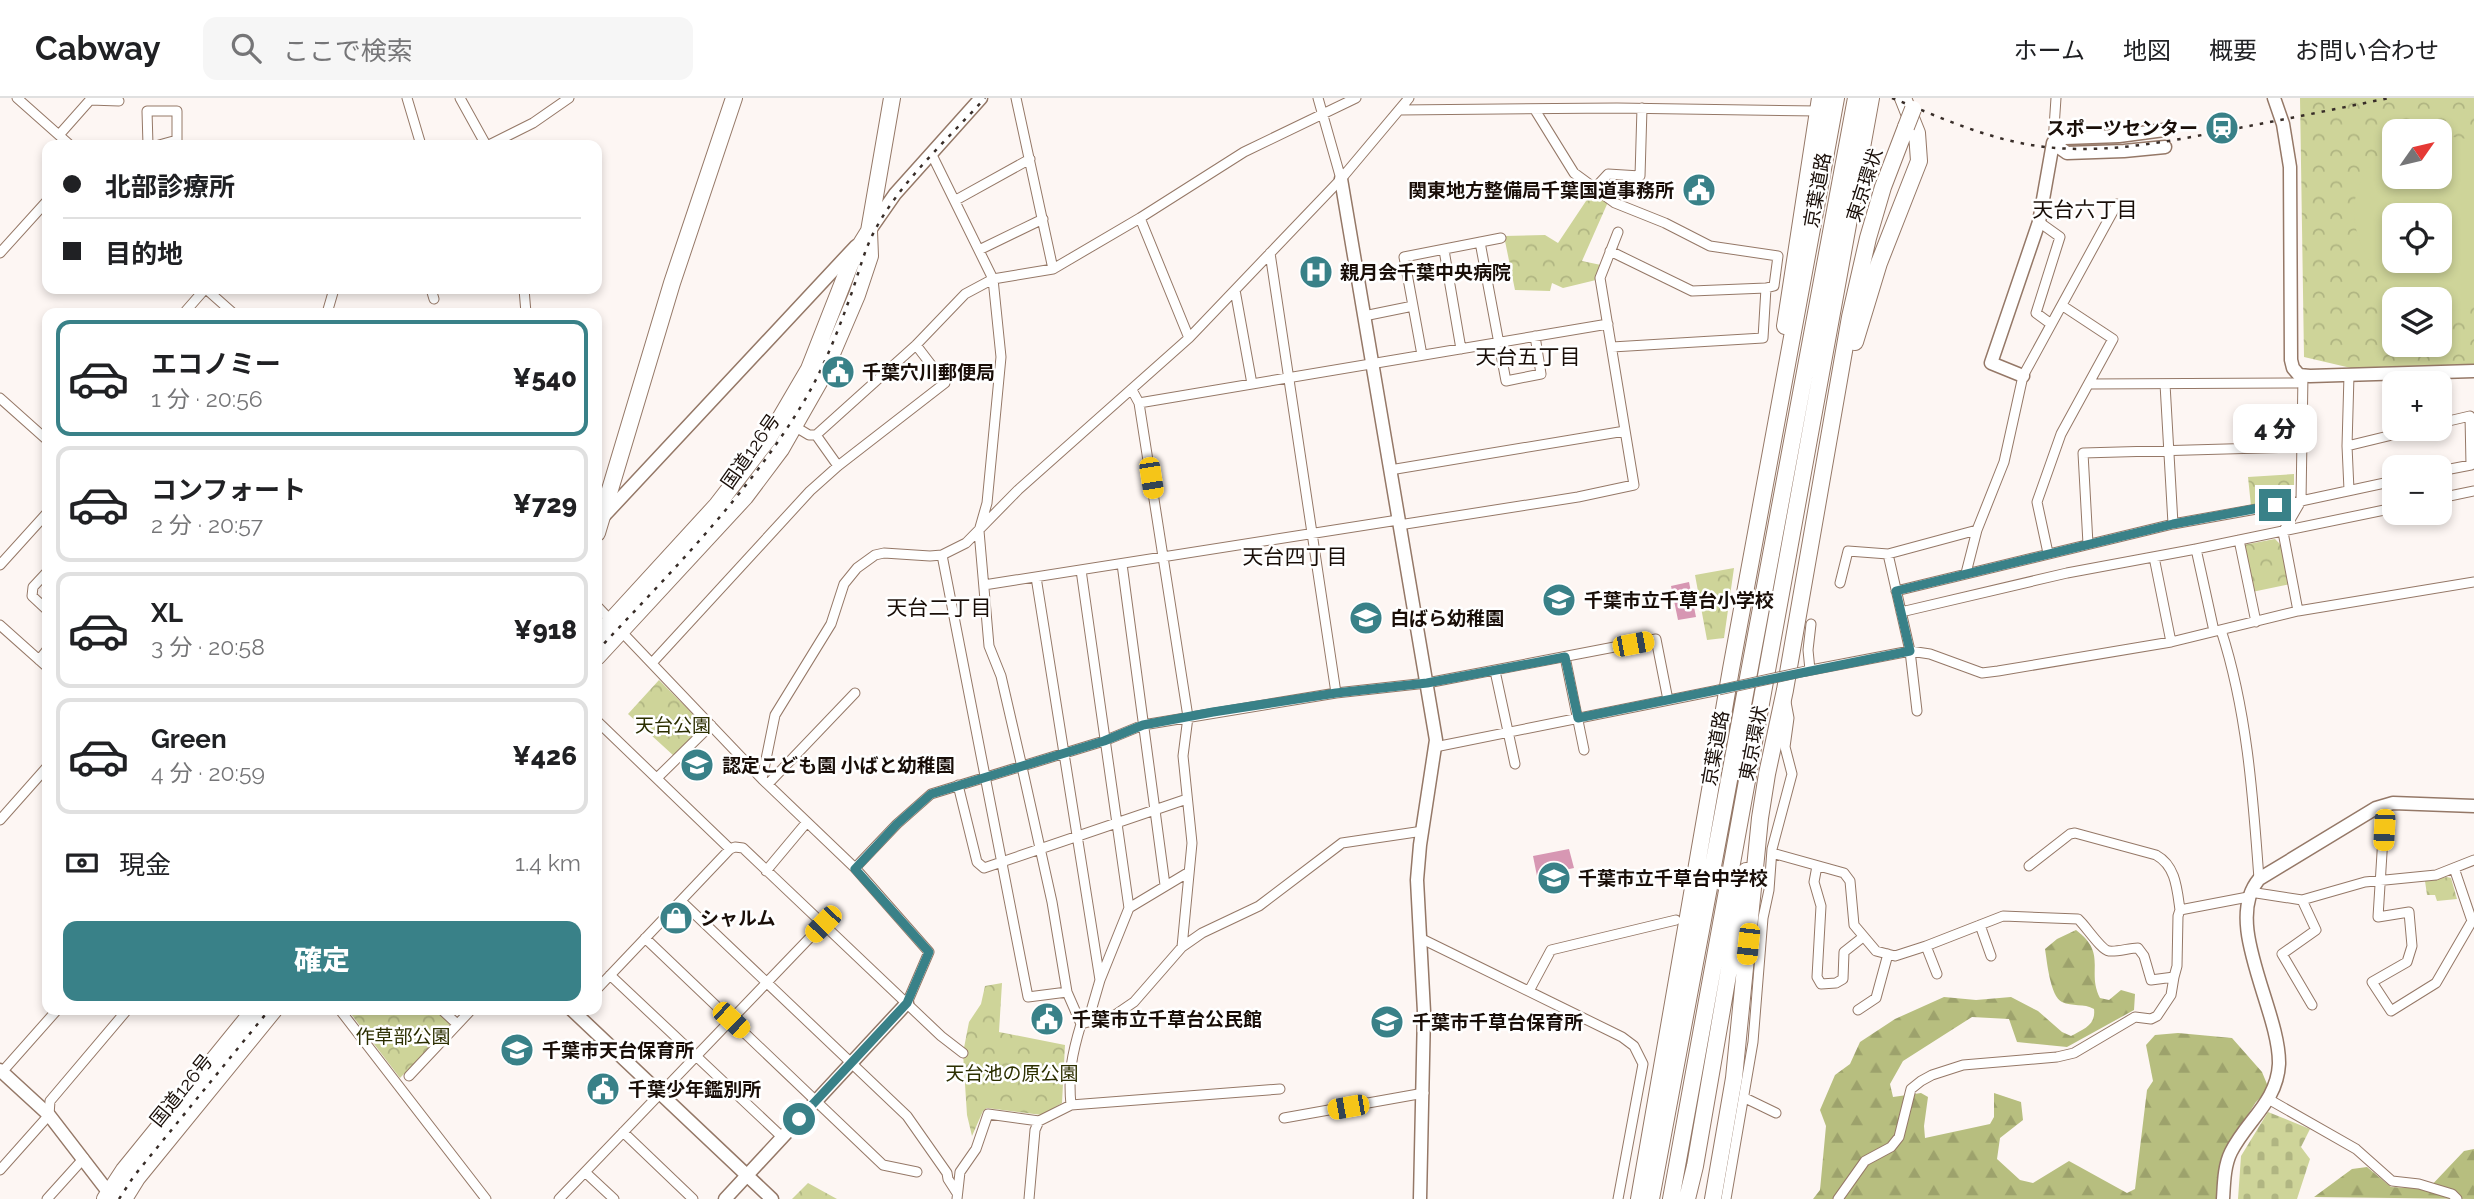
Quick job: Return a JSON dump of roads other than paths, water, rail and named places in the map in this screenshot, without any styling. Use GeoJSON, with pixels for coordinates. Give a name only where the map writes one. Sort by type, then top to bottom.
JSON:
{"type":"FeatureCollection","features":[{"type":"Feature","properties":{"kind":"highway"},"geometry":{"type":"LineString","coordinates":[[602,516],[672,283],[734,98]]}},
{"type":"Feature","properties":{"kind":"highway","name":"国道126号"},"geometry":{"type":"LineString","coordinates":[[602,633],[616,626],[745,497],[781,449],[822,377],[858,295],[870,256],[869,231],[892,98]]}},
{"type":"Feature","properties":{"kind":"highway","name":"東京環状"},"geometry":{"type":"LineString","coordinates":[[1639,1199],[1729,683],[1836,98]]}},
{"type":"Feature","properties":{"kind":"highway","name":"京葉道路"},"geometry":{"type":"LineString","coordinates":[[1651,1199],[1856,98]]}},
{"type":"Feature","properties":{"kind":"highway","name":"京葉道路"},"geometry":{"type":"LineString","coordinates":[[1671,1199],[1776,609],[1871,98]]}},
{"type":"Feature","properties":{"kind":"highway"},"geometry":{"type":"LineString","coordinates":[[1841,373],[1856,340],[1879,263],[1919,161],[1911,102]]}},
{"type":"Feature","properties":{"kind":"highway","name":"東京環状"},"geometry":{"type":"LineString","coordinates":[[1713,1199],[1734,1078],[1760,818],[1850,317],[1868,238],[1883,187],[1906,127],[1911,102]]}},
{"type":"Feature","properties":{"kind":"highway"},"geometry":{"type":"LineString","coordinates":[[1785,380],[1780,364],[1819,105]]}},
{"type":"Feature","properties":{"kind":"highway","name":"国道126号"},"geometry":{"type":"LineString","coordinates":[[602,649],[616,626],[768,439],[809,369],[853,257],[869,231]]}},
{"type":"Feature","properties":{"kind":"highway"},"geometry":{"type":"LineString","coordinates":[[1687,1199],[1768,747],[1776,733]]}},
{"type":"Feature","properties":{"kind":"highway","name":"国道126号"},"geometry":{"type":"LineString","coordinates":[[114,1197],[124,1170],[250,1015]]}},
{"type":"Feature","properties":{"kind":"highway","name":"国道126号"},"geometry":{"type":"LineString","coordinates":[[114,1197],[137,1178],[270,1015]]}},
{"type":"Feature","properties":{"kind":"street"},"geometry":{"type":"LineString","coordinates":[[17,98],[64,140]]}},
{"type":"Feature","properties":{"kind":"street"},"geometry":{"type":"LineString","coordinates":[[407,98],[420,140]]}},
{"type":"Feature","properties":{"kind":"street"},"geometry":{"type":"LineString","coordinates":[[460,98],[484,140]]}},
{"type":"Feature","properties":{"kind":"street"},"geometry":{"type":"LineString","coordinates":[[497,140],[533,122],[558,102],[569,98]]}},
{"type":"Feature","properties":{"kind":"street"},"geometry":{"type":"LineString","coordinates":[[602,523],[869,231],[883,210],[981,98]]}},
{"type":"Feature","properties":{"kind":"street"},"geometry":{"type":"LineString","coordinates":[[1016,98],[1053,270]]}},
{"type":"Feature","properties":{"kind":"street"},"geometry":{"type":"LineString","coordinates":[[1318,98],[1341,179],[1436,740],[1417,880],[1424,1012],[1420,1199]]}},
{"type":"Feature","properties":{"kind":"street"},"geometry":{"type":"LineString","coordinates":[[794,426],[809,435],[816,435],[916,345],[965,293],[993,279],[1053,270],[1244,152],[1356,98]]}},
{"type":"Feature","properties":{"kind":"street"},"geometry":{"type":"LineString","coordinates":[[765,782],[775,715],[831,624],[844,584],[850,576],[868,559],[884,553],[942,555],[953,551],[979,531],[1018,489],[1189,338],[1341,179],[1409,98]]}},
{"type":"Feature","properties":{"kind":"street"},"geometry":{"type":"LineString","coordinates":[[1665,110],[1666,98]]}},
{"type":"Feature","properties":{"kind":"street"},"geometry":{"type":"LineString","coordinates":[[2023,376],[1991,363],[2039,222],[2053,143],[2056,98]]}},
{"type":"Feature","properties":{"kind":"street"},"geometry":{"type":"LineString","coordinates":[[2274,98],[2283,124],[2290,167],[2293,368],[2299,375],[2382,376]]}},
{"type":"Feature","properties":{"kind":"street"},"geometry":{"type":"LineString","coordinates":[[59,135],[90,100],[119,102]]}},
{"type":"Feature","properties":{"kind":"street"},"geometry":{"type":"LineString","coordinates":[[1399,110],[1535,110],[1617,103],[1665,110],[1819,105]]}},
{"type":"Feature","properties":{"kind":"street"},"geometry":{"type":"LineString","coordinates":[[1594,189],[1608,174],[1640,176],[1642,108]]}},
{"type":"Feature","properties":{"kind":"street"},"geometry":{"type":"LineString","coordinates":[[1535,110],[1574,173],[1615,203],[1665,223],[1710,246],[1778,256],[1774,286],[1692,291],[1610,251]]}},
{"type":"Feature","properties":{"kind":"street"},"geometry":{"type":"LineString","coordinates":[[148,140],[147,111],[177,111],[177,140]]}},
{"type":"Feature","properties":{"kind":"street"},"geometry":{"type":"LineString","coordinates":[[2053,143],[2065,138],[2108,137],[2164,130]]}},
{"type":"Feature","properties":{"kind":"street"},"geometry":{"type":"LineString","coordinates":[[2053,143],[2067,153],[2165,146]]}},
{"type":"Feature","properties":{"kind":"street"},"geometry":{"type":"LineString","coordinates":[[931,153],[993,279],[1002,357],[987,503],[979,531],[989,646],[1001,676],[1022,767],[1052,902],[1067,992],[1081,1024]]}},
{"type":"Feature","properties":{"kind":"street"},"geometry":{"type":"LineString","coordinates":[[956,200],[1030,159]]}},
{"type":"Feature","properties":{"kind":"street"},"geometry":{"type":"LineString","coordinates":[[1966,573],[1977,530],[2004,462],[2023,376],[2118,204]]}},
{"type":"Feature","properties":{"kind":"street"},"geometry":{"type":"LineString","coordinates":[[0,253],[42,207]]}},
{"type":"Feature","properties":{"kind":"street"},"geometry":{"type":"LineString","coordinates":[[1140,218],[1189,338]]}},
{"type":"Feature","properties":{"kind":"street"},"geometry":{"type":"LineString","coordinates":[[979,250],[1043,219]]}},
{"type":"Feature","properties":{"kind":"street"},"geometry":{"type":"LineString","coordinates":[[2039,222],[2060,237],[2036,313],[2051,324]]}},
{"type":"Feature","properties":{"kind":"street"},"geometry":{"type":"LineString","coordinates":[[984,585],[1312,533],[1578,497],[1634,485],[1600,278],[1618,232]]}},
{"type":"Feature","properties":{"kind":"street"},"geometry":{"type":"LineString","coordinates":[[1422,355],[1404,257],[1501,237]]}},
{"type":"Feature","properties":{"kind":"street"},"geometry":{"type":"LineString","coordinates":[[1480,242],[1506,381],[1541,374],[1535,336]]}},
{"type":"Feature","properties":{"kind":"street"},"geometry":{"type":"LineString","coordinates":[[1444,250],[1461,349]]}},
{"type":"Feature","properties":{"kind":"street"},"geometry":{"type":"LineString","coordinates":[[1270,253],[1336,693]]}},
{"type":"Feature","properties":{"kind":"street"},"geometry":{"type":"LineString","coordinates":[[1612,347],[1763,338],[1766,288]]}},
{"type":"Feature","properties":{"kind":"street"},"geometry":{"type":"LineString","coordinates":[[1235,290],[1252,384]]}},
{"type":"Feature","properties":{"kind":"street"},"geometry":{"type":"LineString","coordinates":[[189,308],[201,294]]}},
{"type":"Feature","properties":{"kind":"street"},"geometry":{"type":"LineString","coordinates":[[212,294],[227,308]]}},
{"type":"Feature","properties":{"kind":"street"},"geometry":{"type":"LineString","coordinates":[[432,294],[434,299]]}},
{"type":"Feature","properties":{"kind":"street"},"geometry":{"type":"LineString","coordinates":[[1364,316],[1413,306]]}},
{"type":"Feature","properties":{"kind":"street"},"geometry":{"type":"LineString","coordinates":[[2048,553],[2037,502],[2061,434],[2113,339],[2063,306]]}},
{"type":"Feature","properties":{"kind":"street"},"geometry":{"type":"LineString","coordinates":[[1139,403],[1608,324]]}},
{"type":"Feature","properties":{"kind":"street"},"geometry":{"type":"LineString","coordinates":[[652,663],[810,491],[945,383],[916,345]]}},
{"type":"Feature","properties":{"kind":"street"},"geometry":{"type":"LineString","coordinates":[[2452,373],[2474,370]]}},
{"type":"Feature","properties":{"kind":"street"},"geometry":{"type":"LineString","coordinates":[[2089,384],[2297,383],[2303,375]]}},
{"type":"Feature","properties":{"kind":"street"},"geometry":{"type":"LineString","coordinates":[[2298,611],[2283,531],[2301,501],[2303,375]]}},
{"type":"Feature","properties":{"kind":"street"},"geometry":{"type":"LineString","coordinates":[[2349,375],[2349,491]]}},
{"type":"Feature","properties":{"kind":"street"},"geometry":{"type":"LineString","coordinates":[[2165,384],[2173,524]]}},
{"type":"Feature","properties":{"kind":"street"},"geometry":{"type":"LineString","coordinates":[[1132,390],[1139,403],[1188,717],[1184,756],[1192,844],[1182,947]]}},
{"type":"Feature","properties":{"kind":"street"},"geometry":{"type":"LineString","coordinates":[[0,398],[42,436]]}},
{"type":"Feature","properties":{"kind":"street"},"geometry":{"type":"LineString","coordinates":[[2452,420],[2470,416],[2471,465],[2452,469]]}},
{"type":"Feature","properties":{"kind":"street"},"geometry":{"type":"LineString","coordinates":[[1390,470],[1625,431]]}},
{"type":"Feature","properties":{"kind":"street"},"geometry":{"type":"LineString","coordinates":[[816,435],[838,466]]}},
{"type":"Feature","properties":{"kind":"street"},"geometry":{"type":"LineString","coordinates":[[2347,446],[2382,438]]}},
{"type":"Feature","properties":{"kind":"street"},"geometry":{"type":"LineString","coordinates":[[2088,544],[2083,453],[2301,447]]}},
{"type":"Feature","properties":{"kind":"street"},"geometry":{"type":"LineString","coordinates":[[1896,591],[2173,524],[2382,484]]}},
{"type":"Feature","properties":{"kind":"street"},"geometry":{"type":"LineString","coordinates":[[2452,496],[2474,491]]}},
{"type":"Feature","properties":{"kind":"street"},"geometry":{"type":"LineString","coordinates":[[1901,612],[2067,573],[2382,510]]}},
{"type":"Feature","properties":{"kind":"street"},"geometry":{"type":"LineString","coordinates":[[0,565],[42,519]]}},
{"type":"Feature","properties":{"kind":"street"},"geometry":{"type":"LineString","coordinates":[[1840,583],[1848,551],[1888,554],[1977,530]]}},
{"type":"Feature","properties":{"kind":"street"},"geometry":{"type":"LineString","coordinates":[[2239,540],[2256,622]]}},
{"type":"Feature","properties":{"kind":"street"},"geometry":{"type":"LineString","coordinates":[[2196,549],[2218,630],[2231,659],[2253,806],[2259,879]]}},
{"type":"Feature","properties":{"kind":"street"},"geometry":{"type":"LineString","coordinates":[[1888,554],[1910,651],[1917,711]]}},
{"type":"Feature","properties":{"kind":"street"},"geometry":{"type":"LineString","coordinates":[[942,555],[1028,997],[1067,992]]}},
{"type":"Feature","properties":{"kind":"street"},"geometry":{"type":"LineString","coordinates":[[2154,557],[2171,642]]}},
{"type":"Feature","properties":{"kind":"street"},"geometry":{"type":"LineString","coordinates":[[1122,564],[1165,885]]}},
{"type":"Feature","properties":{"kind":"street"},"geometry":{"type":"LineString","coordinates":[[1071,1105],[1071,1056],[1081,1024],[1091,1011],[1129,908],[1081,570]]}},
{"type":"Feature","properties":{"kind":"street"},"geometry":{"type":"LineString","coordinates":[[42,577],[33,587],[32,596],[42,605]]}},
{"type":"Feature","properties":{"kind":"street"},"geometry":{"type":"LineString","coordinates":[[1036,577],[1101,980]]}},
{"type":"Feature","properties":{"kind":"street"},"geometry":{"type":"LineString","coordinates":[[1435,747],[1910,651],[1930,654],[1982,673],[2171,642],[2298,611],[2474,582]]}},
{"type":"Feature","properties":{"kind":"street"},"geometry":{"type":"LineString","coordinates":[[602,611],[765,782],[855,869],[929,952],[907,1003],[725,1199]]}},
{"type":"Feature","properties":{"kind":"street"},"geometry":{"type":"LineString","coordinates":[[1808,671],[1811,624]]}},
{"type":"Feature","properties":{"kind":"street"},"geometry":{"type":"LineString","coordinates":[[0,625],[42,663]]}},
{"type":"Feature","properties":{"kind":"street"},"geometry":{"type":"LineString","coordinates":[[855,869],[897,824],[931,794],[1104,741],[1143,725],[1336,693],[1427,683],[1656,639],[1668,700]]}},
{"type":"Feature","properties":{"kind":"street"},"geometry":{"type":"LineString","coordinates":[[39,660],[42,656]]}},
{"type":"Feature","properties":{"kind":"street"},"geometry":{"type":"LineString","coordinates":[[1565,657],[1584,750]]}},
{"type":"Feature","properties":{"kind":"street"},"geometry":{"type":"LineString","coordinates":[[1495,671],[1515,764]]}},
{"type":"Feature","properties":{"kind":"street"},"geometry":{"type":"LineString","coordinates":[[1726,1199],[1753,1042],[1763,918],[1769,890],[1772,853],[1792,774],[1785,747],[1789,718],[1785,690]]}},
{"type":"Feature","properties":{"kind":"street"},"geometry":{"type":"LineString","coordinates":[[765,782],[855,693]]}},
{"type":"Feature","properties":{"kind":"street"},"geometry":{"type":"LineString","coordinates":[[657,778],[711,725]]}},
{"type":"Feature","properties":{"kind":"street"},"geometry":{"type":"LineString","coordinates":[[602,726],[730,849]]}},
{"type":"Feature","properties":{"kind":"street"},"geometry":{"type":"LineString","coordinates":[[0,820],[42,773]]}},
{"type":"Feature","properties":{"kind":"street"},"geometry":{"type":"LineString","coordinates":[[958,785],[977,862],[984,868],[1188,799]]}},
{"type":"Feature","properties":{"kind":"street"},"geometry":{"type":"LineString","coordinates":[[2385,805],[2378,917],[2409,912],[2412,946],[2407,962],[2372,982],[2390,1011],[2436,983],[2472,921],[2454,869]]}},
{"type":"Feature","properties":{"kind":"street"},"geometry":{"type":"LineString","coordinates":[[2223,1199],[2224,1178],[2230,1153],[2257,1113],[2270,1100],[2279,1065],[2276,1030],[2251,953],[2246,922],[2249,894],[2259,879],[2376,808],[2385,805],[2474,806]]}},
{"type":"Feature","properties":{"kind":"street"},"geometry":{"type":"LineString","coordinates":[[766,871],[807,822]]}},
{"type":"Feature","properties":{"kind":"street"},"geometry":{"type":"LineString","coordinates":[[1081,1024],[1115,1015],[1134,1002],[1182,947],[1202,933],[1259,906],[1342,843],[1423,831]]}},
{"type":"Feature","properties":{"kind":"street"},"geometry":{"type":"LineString","coordinates":[[1838,1199],[1865,1161],[1891,1146],[1899,1137],[1911,1089],[1921,1081],[1963,1065],[2057,1057],[2074,1052],[2135,1017],[2151,1019],[2157,1016],[2171,995],[2177,967],[2180,910],[2172,871],[2163,859],[2075,833],[2070,834],[2029,866]]}},
{"type":"Feature","properties":{"kind":"street"},"geometry":{"type":"LineString","coordinates":[[602,984],[730,849],[743,848],[963,1053]]}},
{"type":"Feature","properties":{"kind":"street"},"geometry":{"type":"LineString","coordinates":[[1772,853],[1844,873],[1850,881],[1854,925],[1876,951],[1895,956],[2003,916],[2078,919],[2103,949],[2110,951],[2138,948],[2144,956],[2151,980],[2174,977]]}},
{"type":"Feature","properties":{"kind":"street"},"geometry":{"type":"LineString","coordinates":[[2180,910],[2249,894],[2302,900],[2382,879],[2435,875],[2474,860]]}},
{"type":"Feature","properties":{"kind":"street"},"geometry":{"type":"LineString","coordinates":[[1817,866],[1814,882],[1821,906],[1816,977],[1821,984],[1836,983],[1843,979],[1844,952],[1863,937]]}},
{"type":"Feature","properties":{"kind":"street"},"geometry":{"type":"LineString","coordinates":[[1129,908],[1189,872]]}},
{"type":"Feature","properties":{"kind":"street"},"geometry":{"type":"LineString","coordinates":[[2302,900],[2316,930],[2282,954],[2312,1005]]}},
{"type":"Feature","properties":{"kind":"street"},"geometry":{"type":"LineString","coordinates":[[681,901],[907,1116],[947,1173],[957,1196]]}},
{"type":"Feature","properties":{"kind":"street"},"geometry":{"type":"LineString","coordinates":[[1529,991],[1551,950],[1676,920]]}},
{"type":"Feature","properties":{"kind":"street"},"geometry":{"type":"LineString","coordinates":[[559,1199],[823,924]]}},
{"type":"Feature","properties":{"kind":"street"},"geometry":{"type":"LineString","coordinates":[[1980,925],[1992,956]]}},
{"type":"Feature","properties":{"kind":"street"},"geometry":{"type":"LineString","coordinates":[[645,939],[883,1165],[917,1172]]}},
{"type":"Feature","properties":{"kind":"street"},"geometry":{"type":"LineString","coordinates":[[1420,939],[1622,1037],[1634,1046],[1643,1064],[1618,1199]]}},
{"type":"Feature","properties":{"kind":"street"},"geometry":{"type":"LineString","coordinates":[[1926,946],[1937,974]]}},
{"type":"Feature","properties":{"kind":"street"},"geometry":{"type":"LineString","coordinates":[[1858,1010],[1876,998],[1888,954]]}},
{"type":"Feature","properties":{"kind":"street"},"geometry":{"type":"LineString","coordinates":[[610,975],[782,1137]]}},
{"type":"Feature","properties":{"kind":"street"},"geometry":{"type":"LineString","coordinates":[[52,1015],[1,1071],[49,1115],[114,1197]]}},
{"type":"Feature","properties":{"kind":"street"},"geometry":{"type":"LineString","coordinates":[[0,1170],[49,1115],[50,1101],[123,1015]]}},
{"type":"Feature","properties":{"kind":"street"},"geometry":{"type":"LineString","coordinates":[[344,1015],[486,1199]]}},
{"type":"Feature","properties":{"kind":"street"},"geometry":{"type":"LineString","coordinates":[[447,1015],[457,1024]]}},
{"type":"Feature","properties":{"kind":"street"},"geometry":{"type":"LineString","coordinates":[[409,1076],[466,1015]]}},
{"type":"Feature","properties":{"kind":"street"},"geometry":{"type":"LineString","coordinates":[[578,1015],[772,1199]]}},
{"type":"Feature","properties":{"kind":"street"},"geometry":{"type":"LineString","coordinates":[[957,1196],[960,1172],[976,1149],[988,1114],[1038,1121],[1071,1105],[1280,1089]]}},
{"type":"Feature","properties":{"kind":"street"},"geometry":{"type":"LineString","coordinates":[[1284,1118],[1424,1093]]}},
{"type":"Feature","properties":{"kind":"street"},"geometry":{"type":"LineString","coordinates":[[1745,1098],[1776,1113]]}},
{"type":"Feature","properties":{"kind":"street"},"geometry":{"type":"LineString","coordinates":[[2270,1100],[2356,1149],[2392,1181],[2419,1184],[2452,1194],[2458,1199]]}},
{"type":"Feature","properties":{"kind":"street"},"geometry":{"type":"LineString","coordinates":[[1029,1199],[1038,1121]]}},
{"type":"Feature","properties":{"kind":"street"},"geometry":{"type":"LineString","coordinates":[[624,1132],[693,1199]]}},
{"type":"Feature","properties":{"kind":"street"},"geometry":{"type":"LineString","coordinates":[[47,1199],[84,1158]]}},
{"type":"Feature","properties":{"kind":"street"},"geometry":{"type":"LineString","coordinates":[[585,1172],[614,1199]]}},
{"type":"Feature","properties":{"kind":"railway"},"geometry":{"type":"LineString","coordinates":[[602,646],[706,533],[781,437],[811,390],[824,363],[847,307],[867,247],[884,214],[925,162],[985,98]]}},
{"type":"Feature","properties":{"kind":"railway"},"geometry":{"type":"LineString","coordinates":[[1892,98],[1964,126],[2019,143],[2086,149],[2181,139],[2389,98]]}},
{"type":"Feature","properties":{"kind":"railway"},"geometry":{"type":"LineString","coordinates":[[119,1199],[134,1176],[265,1015]]}},
{"type":"Feature","properties":{"kind":"place","name":"スポーツセンター"},"geometry":{"type":"Point","coordinates":[2222,128]}},
{"type":"Feature","properties":{"kind":"place","name":"関東地方整備局千葉国道事務所"},"geometry":{"type":"Point","coordinates":[1699,190]}},
{"type":"Feature","properties":{"kind":"place","name":"親月会千葉中央病院"},"geometry":{"type":"Point","coordinates":[1316,272]}},
{"type":"Feature","properties":{"kind":"place","name":"千葉穴川郵便局"},"geometry":{"type":"Point","coordinates":[838,372]}},
{"type":"Feature","properties":{"kind":"place","name":"千葉市立千草台小学校"},"geometry":{"type":"Point","coordinates":[1559,600]}},
{"type":"Feature","properties":{"kind":"place","name":"白ばら幼稚園"},"geometry":{"type":"Point","coordinates":[1366,618]}},
{"type":"Feature","properties":{"kind":"place","name":"認定こども園 小ばと幼稚園"},"geometry":{"type":"Point","coordinates":[697,765]}},
{"type":"Feature","properties":{"kind":"place","name":"千葉市立千草台中学校"},"geometry":{"type":"Point","coordinates":[1554,878]}},
{"type":"Feature","properties":{"kind":"place","name":"シャルム"},"geometry":{"type":"Point","coordinates":[676,918]}},
{"type":"Feature","properties":{"kind":"place","name":"千葉市立千草台公民館"},"geometry":{"type":"Point","coordinates":[1047,1019]}},
{"type":"Feature","properties":{"kind":"place","name":"千葉市千草台保育所"},"geometry":{"type":"Point","coordinates":[1387,1022]}},
{"type":"Feature","properties":{"kind":"place","name":"千葉市天台保育所"},"geometry":{"type":"Point","coordinates":[517,1050]}},
{"type":"Feature","properties":{"kind":"place","name":"千葉少年鑑別所"},"geometry":{"type":"Point","coordinates":[603,1089]}},
{"type":"Feature","properties":{"kind":"district","name":"天台六丁目"},"geometry":{"type":"Point","coordinates":[2085,210]}},
{"type":"Feature","properties":{"kind":"district","name":"天台五丁目"},"geometry":{"type":"Point","coordinates":[1528,357]}},
{"type":"Feature","properties":{"kind":"district","name":"天台四丁目"},"geometry":{"type":"Point","coordinates":[1295,557]}},
{"type":"Feature","properties":{"kind":"district","name":"天台二丁目"},"geometry":{"type":"Point","coordinates":[939,608]}},
{"type":"Feature","properties":{"kind":"park label","name":"天台公園"},"geometry":{"type":"Point","coordinates":[673,725]}},
{"type":"Feature","properties":{"kind":"park label","name":"作草部公園"},"geometry":{"type":"Point","coordinates":[403,1036]}},
{"type":"Feature","properties":{"kind":"park label","name":"天台池の原公園"},"geometry":{"type":"Point","coordinates":[1012,1073]}}]}
